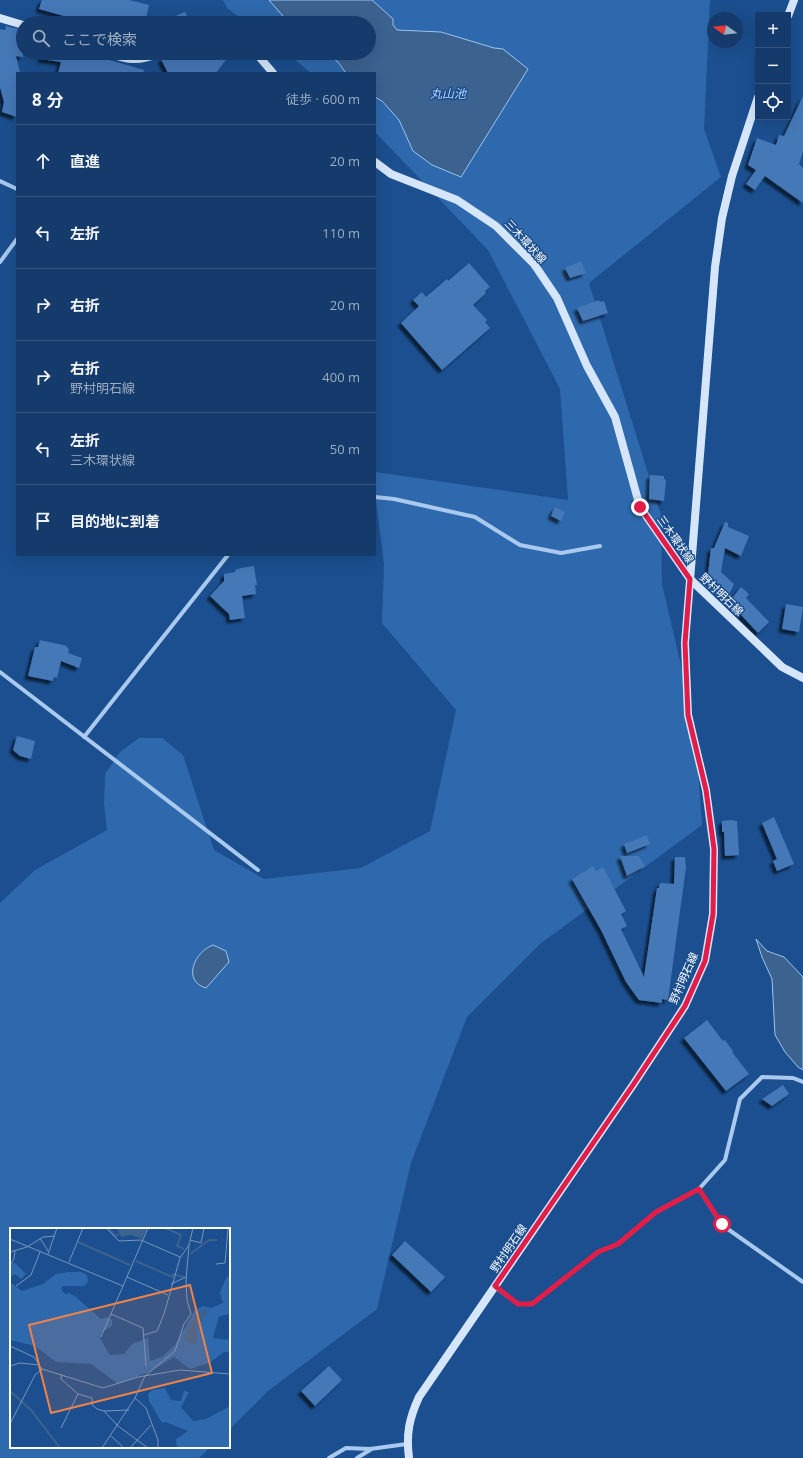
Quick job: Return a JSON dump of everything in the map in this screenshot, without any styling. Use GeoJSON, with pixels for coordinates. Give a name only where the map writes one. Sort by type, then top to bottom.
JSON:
{"type":"FeatureCollection","features":[{"type":"Feature","properties":{"kind":"main road"},"geometry":{"type":"LineString","coordinates":[[790,12],[794,0]]}},
{"type":"Feature","properties":{"kind":"main road"},"geometry":{"type":"LineString","coordinates":[[0,18],[16,23]]}},
{"type":"Feature","properties":{"kind":"main road"},"geometry":{"type":"LineString","coordinates":[[262,60],[272,72]]}},
{"type":"Feature","properties":{"kind":"main road","name":"三木環状線"},"geometry":{"type":"LineString","coordinates":[[690,579],[693,520],[714,267],[722,218],[732,176],[755,106]]}},
{"type":"Feature","properties":{"kind":"main road","name":"三木環状線"},"geometry":{"type":"LineString","coordinates":[[376,163],[392,174],[457,200],[496,226],[534,264],[557,298],[587,366],[615,417],[640,507],[690,579]]}},
{"type":"Feature","properties":{"kind":"main road","name":"野村明石線"},"geometry":{"type":"LineString","coordinates":[[690,579],[782,667],[803,678]]}},
{"type":"Feature","properties":{"kind":"main road","name":"野村明石線"},"geometry":{"type":"LineString","coordinates":[[409,1458],[407,1444],[410,1418],[418,1397],[629,1091],[685,1006],[705,961],[713,914],[714,849],[706,790],[688,715],[685,643],[690,579]]}},
{"type":"Feature","properties":{"kind":"street"},"geometry":{"type":"LineString","coordinates":[[0,180],[16,188]]}},
{"type":"Feature","properties":{"kind":"street"},"geometry":{"type":"LineString","coordinates":[[0,262],[16,240]]}},
{"type":"Feature","properties":{"kind":"street"},"geometry":{"type":"LineString","coordinates":[[376,497],[394,499],[475,517],[520,544],[527,546],[560,553],[600,546]]}},
{"type":"Feature","properties":{"kind":"street"},"geometry":{"type":"LineString","coordinates":[[84,737],[227,556]]}},
{"type":"Feature","properties":{"kind":"street"},"geometry":{"type":"LineString","coordinates":[[0,672],[258,870]]}},
{"type":"Feature","properties":{"kind":"street"},"geometry":{"type":"LineString","coordinates":[[495,1286],[518,1304],[532,1304],[598,1252],[618,1244],[656,1212],[699,1189],[725,1160],[740,1099],[762,1077],[793,1078],[803,1082]]}},
{"type":"Feature","properties":{"kind":"street"},"geometry":{"type":"LineString","coordinates":[[699,1189],[722,1224],[803,1282]]}},
{"type":"Feature","properties":{"kind":"street"},"geometry":{"type":"LineString","coordinates":[[329,1458],[346,1448],[370,1449],[407,1444]]}},
{"type":"Feature","properties":{"kind":"street"},"geometry":{"type":"LineString","coordinates":[[357,1458],[370,1449]]}},
{"type":"Feature","properties":{"kind":"shaded area"},"geometry":{"type":"Polygon","coordinates":[[[223,0],[710,0],[709,12],[707,12],[708,48],[704,129],[721,177],[589,283],[661,515],[662,584],[695,725],[702,825],[540,944],[467,1017],[411,1163],[377,1309],[268,1391],[230,1429],[230,1228],[10,1228],[10,1448],[209,1448],[199,1458],[0,1458],[0,903],[35,870],[107,830],[104,804],[105,774],[120,752],[139,738],[162,738],[183,755],[214,850],[264,879],[361,868],[430,831],[456,710],[382,623],[384,564],[376,502],[376,472],[568,500],[560,389],[488,250],[376,133],[376,72],[310,72],[295,60],[376,60],[376,16],[238,16],[227,8],[223,0]]]}},
{"type":"Feature","properties":{"kind":"water","name":"丸山池"},"geometry":{"type":"Polygon","coordinates":[[[269,0],[372,0],[393,19],[393,25],[397,30],[441,32],[494,48],[503,49],[528,69],[461,177],[432,165],[413,151],[399,120],[382,101],[376,98],[376,72],[345,72],[335,60],[376,60],[376,16],[283,16],[269,0]]]}},
{"type":"Feature","properties":{"kind":"water"},"geometry":{"type":"Polygon","coordinates":[[[756,939],[767,951],[784,957],[803,977],[803,1070],[798,1067],[785,1052],[775,1035],[772,979],[756,939]]]}},
{"type":"Feature","properties":{"kind":"water"},"geometry":{"type":"Polygon","coordinates":[[[213,945],[226,951],[229,962],[206,988],[194,979],[193,966],[201,954],[213,945]]]}},
{"type":"Feature","properties":{"kind":"building"},"geometry":{"type":"Polygon","coordinates":[[[42,0],[129,0],[149,5],[147,16],[64,16],[39,9],[42,0]]]}},
{"type":"Feature","properties":{"kind":"building"},"geometry":{"type":"Polygon","coordinates":[[[185,12],[187,16],[176,16],[185,12]]]}},
{"type":"Feature","properties":{"kind":"building"},"geometry":{"type":"Polygon","coordinates":[[[6,26],[16,28],[16,60],[20,72],[16,72],[16,117],[2,112],[4,102],[0,87],[0,29],[5,30],[6,26]]]}},
{"type":"Feature","properties":{"kind":"building"},"geometry":{"type":"Polygon","coordinates":[[[48,60],[109,60],[144,70],[143,72],[58,72],[61,62],[48,60]]]}},
{"type":"Feature","properties":{"kind":"building"},"geometry":{"type":"Polygon","coordinates":[[[162,60],[226,60],[217,72],[168,72],[162,60]]]}},
{"type":"Feature","properties":{"kind":"building"},"geometry":{"type":"Polygon","coordinates":[[[803,96],[803,151],[799,164],[803,168],[803,203],[765,176],[755,190],[746,184],[756,170],[748,165],[757,138],[776,145],[779,135],[784,136],[803,96]]]}},
{"type":"Feature","properties":{"kind":"building"},"geometry":{"type":"Polygon","coordinates":[[[581,261],[586,273],[570,278],[565,268],[581,261]]]}},
{"type":"Feature","properties":{"kind":"building"},"geometry":{"type":"Polygon","coordinates":[[[469,263],[490,287],[485,291],[486,293],[473,305],[487,320],[485,322],[490,328],[442,370],[401,323],[419,306],[413,300],[422,292],[426,297],[469,263]]]}},
{"type":"Feature","properties":{"kind":"building"},"geometry":{"type":"Polygon","coordinates":[[[599,300],[600,302],[604,301],[608,313],[583,321],[577,308],[599,300]]]}},
{"type":"Feature","properties":{"kind":"building"},"geometry":{"type":"Polygon","coordinates":[[[650,475],[664,476],[664,479],[666,480],[664,501],[649,499],[650,475]]]}},
{"type":"Feature","properties":{"kind":"building"},"geometry":{"type":"Polygon","coordinates":[[[555,507],[565,512],[561,521],[551,516],[555,507]]]}},
{"type":"Feature","properties":{"kind":"building"},"geometry":{"type":"Polygon","coordinates":[[[725,522],[728,523],[728,527],[749,536],[741,556],[725,548],[721,572],[734,584],[729,595],[708,574],[711,548],[714,548],[725,522]]]}},
{"type":"Feature","properties":{"kind":"building"},"geometry":{"type":"Polygon","coordinates":[[[254,566],[257,585],[255,585],[256,594],[242,596],[245,618],[230,620],[229,614],[210,596],[224,581],[224,574],[235,572],[235,570],[241,568],[254,566]]]}},
{"type":"Feature","properties":{"kind":"building"},"geometry":{"type":"Polygon","coordinates":[[[741,587],[749,594],[746,598],[769,622],[758,633],[729,602],[741,587]]]}},
{"type":"Feature","properties":{"kind":"building"},"geometry":{"type":"Polygon","coordinates":[[[786,604],[803,607],[799,632],[782,629],[786,604]]]}},
{"type":"Feature","properties":{"kind":"building"},"geometry":{"type":"Polygon","coordinates":[[[40,640],[67,646],[69,649],[68,653],[82,658],[79,668],[61,661],[57,678],[54,677],[53,681],[28,676],[35,647],[38,647],[40,640]]]}},
{"type":"Feature","properties":{"kind":"building"},"geometry":{"type":"Polygon","coordinates":[[[17,736],[35,741],[31,759],[20,756],[13,750],[17,736]]]}},
{"type":"Feature","properties":{"kind":"building"},"geometry":{"type":"Polygon","coordinates":[[[774,817],[794,864],[777,871],[773,861],[777,859],[762,823],[774,817]]]}},
{"type":"Feature","properties":{"kind":"building"},"geometry":{"type":"Polygon","coordinates":[[[722,821],[737,821],[739,855],[725,856],[722,821]]]}},
{"type":"Feature","properties":{"kind":"building"},"geometry":{"type":"Polygon","coordinates":[[[647,835],[650,844],[627,853],[624,844],[647,835]]]}},
{"type":"Feature","properties":{"kind":"building"},"geometry":{"type":"Polygon","coordinates":[[[620,856],[639,856],[645,866],[627,876],[620,856]]]}},
{"type":"Feature","properties":{"kind":"building"},"geometry":{"type":"Polygon","coordinates":[[[675,857],[685,857],[686,867],[668,1000],[662,999],[662,1003],[639,1000],[626,982],[601,930],[572,879],[593,866],[596,871],[603,867],[626,911],[621,914],[627,926],[621,929],[644,977],[657,888],[659,888],[660,883],[674,884],[675,857]]]}},
{"type":"Feature","properties":{"kind":"building"},"geometry":{"type":"Polygon","coordinates":[[[707,1020],[723,1041],[725,1040],[733,1051],[732,1052],[749,1074],[726,1091],[684,1038],[707,1020]]]}},
{"type":"Feature","properties":{"kind":"building"},"geometry":{"type":"Polygon","coordinates":[[[783,1085],[789,1094],[772,1106],[762,1099],[783,1085]]]}},
{"type":"Feature","properties":{"kind":"building"},"geometry":{"type":"Polygon","coordinates":[[[405,1241],[445,1277],[431,1292],[392,1255],[405,1241]]]}},
{"type":"Feature","properties":{"kind":"building"},"geometry":{"type":"Polygon","coordinates":[[[329,1366],[342,1380],[315,1406],[301,1391],[329,1366]]]}},
{"type":"Feature","properties":{"kind":"route"},"geometry":{"type":"LineString","coordinates":[[640,507],[690,579],[685,643],[688,715],[706,790],[714,849],[713,914],[705,961],[685,1006],[633,1085],[495,1286],[518,1304],[532,1304],[563,1278],[598,1252],[618,1244],[656,1212],[699,1189],[722,1224]]}}]}
